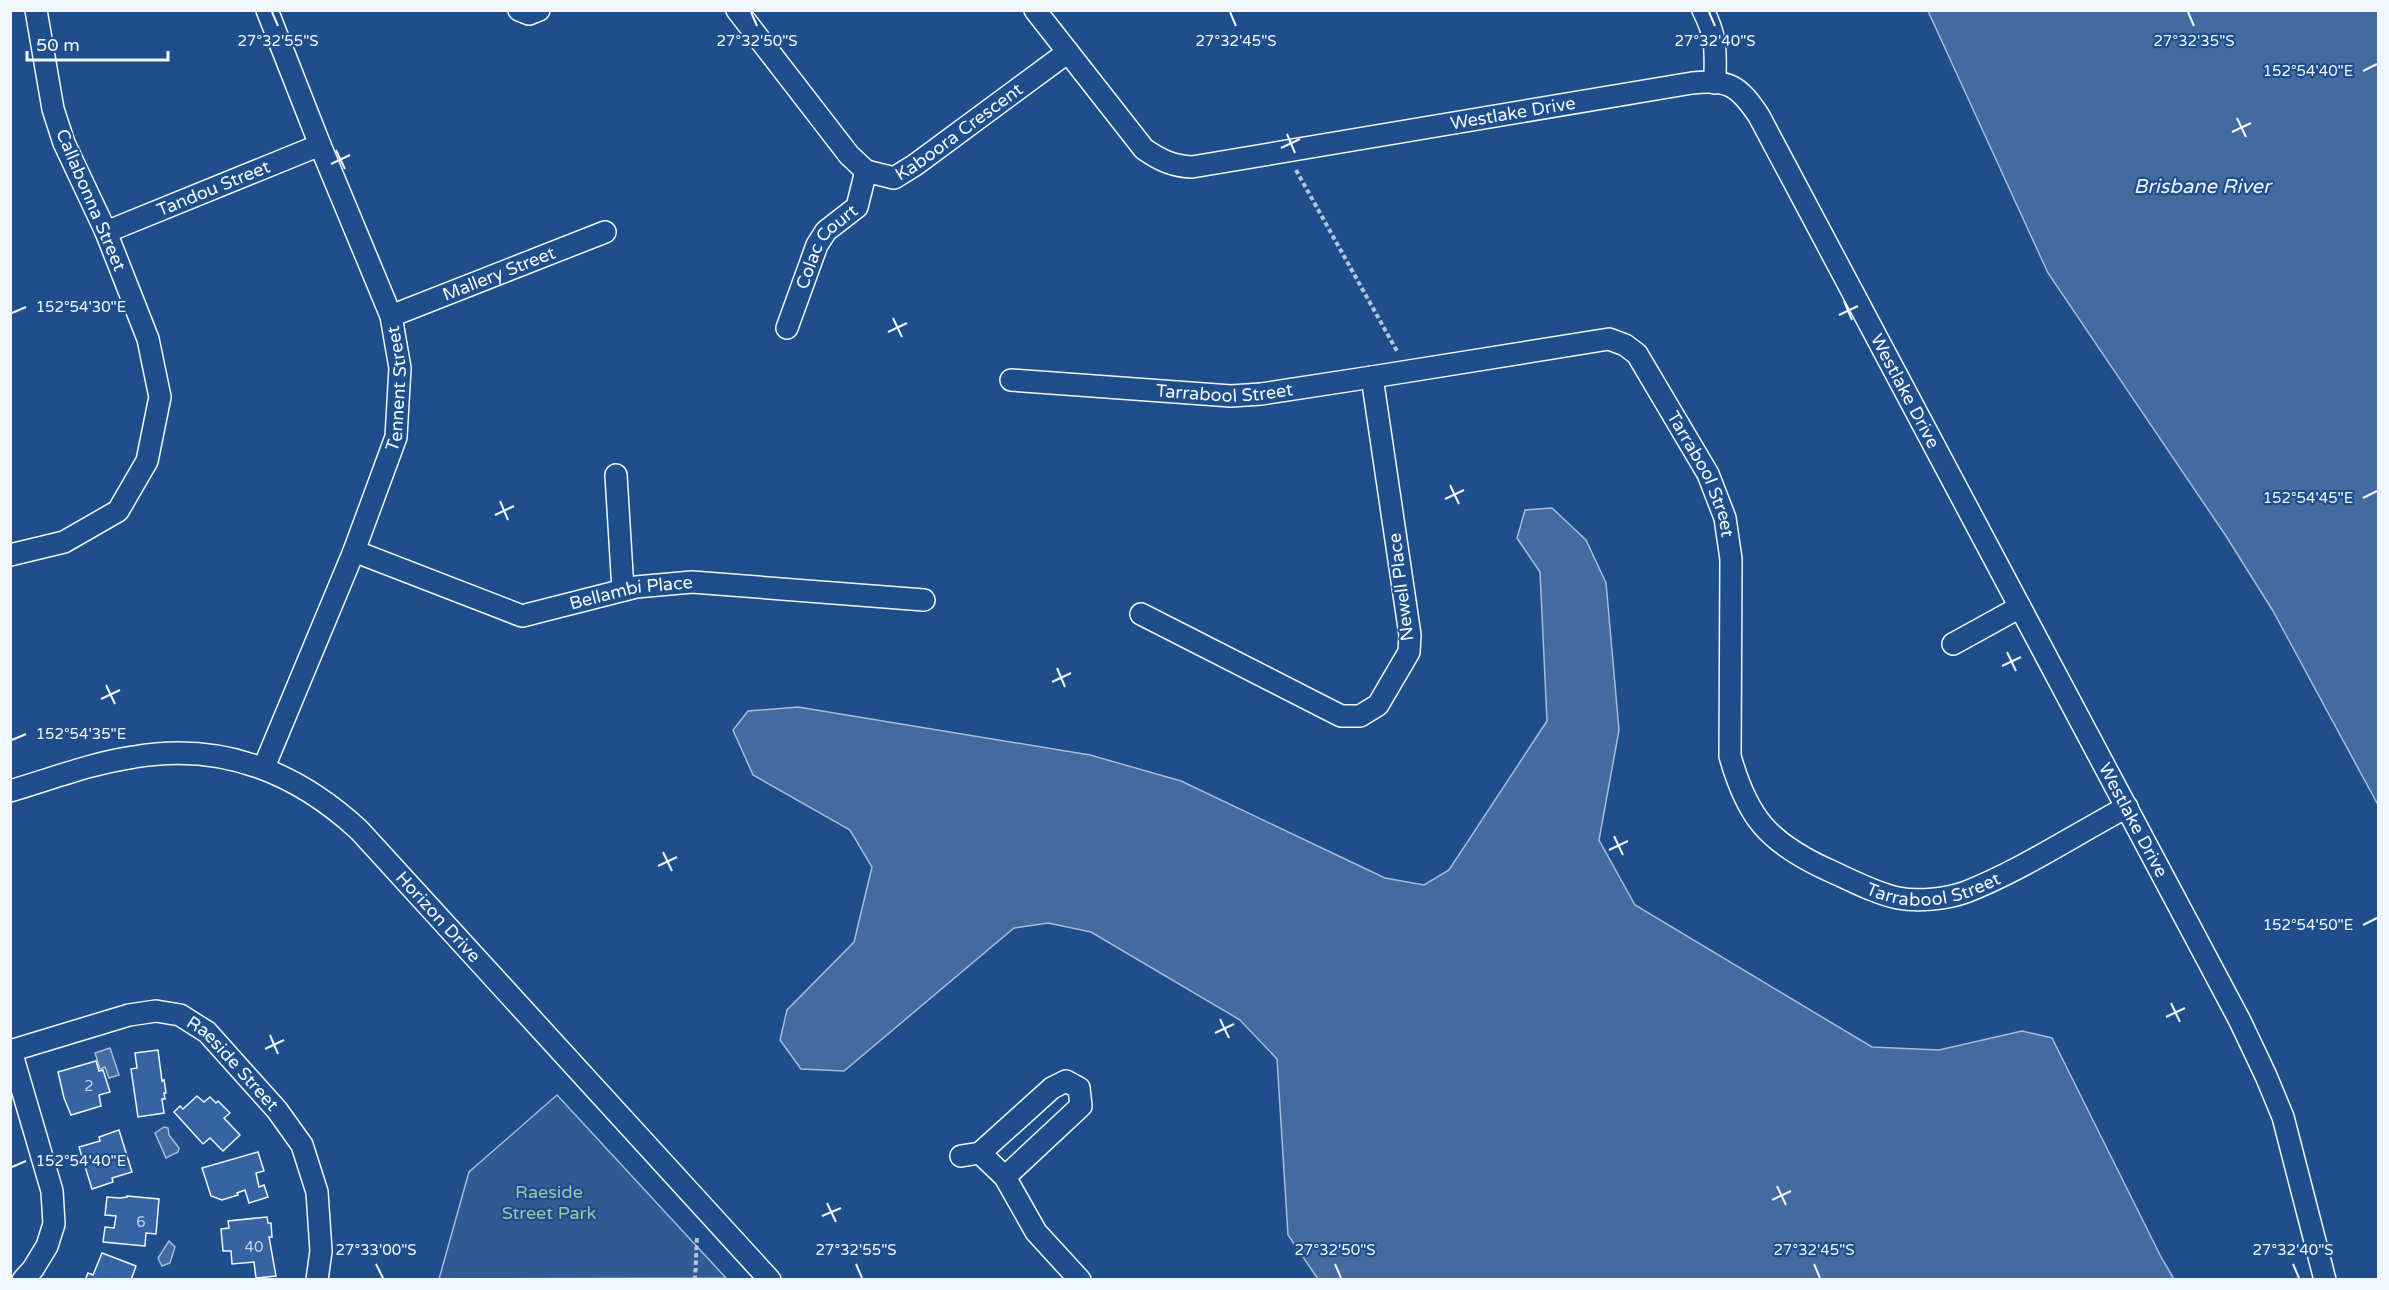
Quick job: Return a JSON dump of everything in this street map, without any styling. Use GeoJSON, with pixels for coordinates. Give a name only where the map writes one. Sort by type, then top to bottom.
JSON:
{"type":"FeatureCollection","features":[{"type":"Feature","properties":{"kind":"street","name":"Callabonna Street"},"geometry":{"type":"LineString","coordinates":[[10,555],[64,542],[118,511],[147,461],[160,397],[148,339],[106,232],[64,144],[53,109],[36,10]]}},
{"type":"Feature","properties":{"kind":"street","name":"Tennent Street"},"geometry":{"type":"LineString","coordinates":[[264,767],[354,551],[396,436],[400,368],[391,316],[267,10]]}},
{"type":"Feature","properties":{"kind":"street"},"geometry":{"type":"LineString","coordinates":[[519,10],[529,14],[539,10]]}},
{"type":"Feature","properties":{"kind":"street","name":"Kaboora Crescent"},"geometry":{"type":"LineString","coordinates":[[737,10],[849,155],[866,171],[894,178],[1068,52]]}},
{"type":"Feature","properties":{"kind":"street","name":"Westlake Drive"},"geometry":{"type":"LineString","coordinates":[[1035,10],[1144,149],[1162,162],[1192,168],[1692,83],[1728,83],[1741,91],[1759,116],[2240,1021],[2283,1118],[2325,1280]]}},
{"type":"Feature","properties":{"kind":"street"},"geometry":{"type":"LineString","coordinates":[[1703,10],[1712,28],[1717,47],[1715,83]]}},
{"type":"Feature","properties":{"kind":"street","name":"Tandou Street"},"geometry":{"type":"LineString","coordinates":[[106,232],[320,145]]}},
{"type":"Feature","properties":{"kind":"street","name":"Colac Court"},"geometry":{"type":"LineString","coordinates":[[787,327],[817,244],[826,231],[857,207],[866,171]]}},
{"type":"Feature","properties":{"kind":"street","name":"Mallery Street"},"geometry":{"type":"LineString","coordinates":[[391,316],[605,232]]}},
{"type":"Feature","properties":{"kind":"street","name":"Tarrabool Street"},"geometry":{"type":"LineString","coordinates":[[1011,380],[1231,396],[1260,394],[1609,339],[1625,345],[1637,354],[1708,474],[1725,518],[1731,559],[1730,756],[1737,781],[1762,827],[1795,852],[1841,876],[1898,898],[1918,900],[1964,893],[2007,873],[2127,807]]}},
{"type":"Feature","properties":{"kind":"street","name":"Newell Place"},"geometry":{"type":"LineString","coordinates":[[1141,614],[1341,716],[1360,716],[1378,705],[1409,652],[1410,635],[1372,377]]}},
{"type":"Feature","properties":{"kind":"street"},"geometry":{"type":"LineString","coordinates":[[616,475],[623,590]]}},
{"type":"Feature","properties":{"kind":"street","name":"Bellambi Place"},"geometry":{"type":"LineString","coordinates":[[354,551],[522,616],[636,586],[692,582],[924,600]]}},
{"type":"Feature","properties":{"kind":"street"},"geometry":{"type":"LineString","coordinates":[[1953,644],[2020,607]]}},
{"type":"Feature","properties":{"kind":"street","name":"Horizon Drive"},"geometry":{"type":"LineString","coordinates":[[10,791],[106,763],[153,754],[198,754],[264,767],[316,795],[337,809],[359,830],[770,1280]]}},
{"type":"Feature","properties":{"kind":"street","name":"Raeside Street"},"geometry":{"type":"LineString","coordinates":[[11,1051],[129,1015],[156,1011],[180,1015],[207,1032],[277,1110],[302,1145],[317,1192],[321,1251],[317,1280]]}},
{"type":"Feature","properties":{"kind":"street"},"geometry":{"type":"LineString","coordinates":[[11,1051],[52,1191],[54,1224],[47,1246],[33,1269],[23,1280]]}},
{"type":"Feature","properties":{"kind":"street"},"geometry":{"type":"LineString","coordinates":[[1005,1177],[1081,1106],[1079,1088],[1066,1081],[1052,1088],[971,1155],[1005,1177],[1036,1232],[1080,1280]]}},
{"type":"Feature","properties":{"kind":"path"},"geometry":{"type":"LineString","coordinates":[[1296,170],[1408,371]]}},
{"type":"Feature","properties":{"kind":"path"},"geometry":{"type":"LineString","coordinates":[[695,1280],[697,1237]]}},
{"type":"Feature","properties":{"kind":"shaded area","name":"Raeside Street Park"},"geometry":{"type":"Polygon","coordinates":[[[557,1095],[726,1278],[439,1279],[469,1172],[557,1095]]]}},
{"type":"Feature","properties":{"kind":"water","name":"Brisbane River"},"geometry":{"type":"Polygon","coordinates":[[[1928,11],[2378,11],[2378,805],[2273,611],[2226,536],[2048,273],[1928,11]]]}},
{"type":"Feature","properties":{"kind":"water"},"geometry":{"type":"Polygon","coordinates":[[[1552,508],[1586,540],[1606,583],[1619,730],[1599,840],[1635,905],[1872,1047],[1939,1050],[2022,1031],[2052,1038],[2174,1279],[1318,1279],[1288,1235],[1277,1059],[1240,1020],[1091,932],[1048,923],[1014,928],[844,1071],[801,1069],[780,1040],[787,1010],[854,942],[872,867],[850,830],[753,775],[733,730],[748,711],[798,707],[1090,755],[1181,781],[1385,878],[1424,885],[1449,870],[1547,721],[1540,572],[1517,538],[1525,510],[1552,508]]]}},
{"type":"Feature","properties":{"kind":"water"},"geometry":{"type":"Polygon","coordinates":[[[110,1048],[119,1075],[109,1078],[105,1067],[100,1069],[95,1053],[110,1048]]]}},
{"type":"Feature","properties":{"kind":"water"},"geometry":{"type":"Polygon","coordinates":[[[164,1127],[168,1128],[169,1135],[179,1148],[178,1152],[166,1158],[155,1133],[164,1127]]]}},
{"type":"Feature","properties":{"kind":"water"},"geometry":{"type":"Polygon","coordinates":[[[169,1241],[175,1247],[170,1263],[162,1266],[158,1258],[169,1241]]]}},
{"type":"Feature","properties":{"kind":"building"},"geometry":{"type":"Polygon","coordinates":[[[158,1050],[166,1093],[164,1093],[165,1099],[162,1099],[164,1113],[138,1117],[131,1069],[137,1068],[135,1053],[158,1050]]]}},
{"type":"Feature","properties":{"kind":"building"},"geometry":{"type":"Polygon","coordinates":[[[96,1061],[99,1071],[103,1070],[110,1092],[99,1095],[101,1106],[71,1115],[58,1072],[96,1061]]]}},
{"type":"Feature","properties":{"kind":"building"},"geometry":{"type":"Polygon","coordinates":[[[197,1096],[204,1102],[210,1097],[216,1103],[218,1101],[230,1113],[224,1118],[240,1135],[223,1151],[210,1138],[203,1144],[174,1112],[180,1106],[183,1109],[197,1096]]]}},
{"type":"Feature","properties":{"kind":"building"},"geometry":{"type":"Polygon","coordinates":[[[119,1130],[132,1172],[112,1178],[113,1182],[92,1189],[79,1147],[100,1141],[99,1137],[119,1130]]]}},
{"type":"Feature","properties":{"kind":"building"},"geometry":{"type":"Polygon","coordinates":[[[258,1152],[264,1171],[256,1173],[259,1187],[264,1185],[268,1197],[249,1203],[245,1190],[222,1200],[211,1196],[202,1168],[258,1152]]]}},
{"type":"Feature","properties":{"kind":"building"},"geometry":{"type":"Polygon","coordinates":[[[107,1197],[159,1199],[156,1234],[146,1233],[145,1246],[103,1242],[105,1227],[114,1228],[116,1216],[105,1215],[107,1197]]]}},
{"type":"Feature","properties":{"kind":"building"},"geometry":{"type":"Polygon","coordinates":[[[267,1217],[268,1223],[271,1223],[272,1237],[269,1237],[276,1276],[256,1278],[254,1262],[232,1264],[231,1251],[223,1251],[221,1229],[229,1228],[228,1221],[267,1217]]]}},
{"type":"Feature","properties":{"kind":"building"},"geometry":{"type":"Polygon","coordinates":[[[102,1253],[136,1266],[131,1280],[85,1280],[88,1273],[93,1275],[102,1253]]]}}]}
